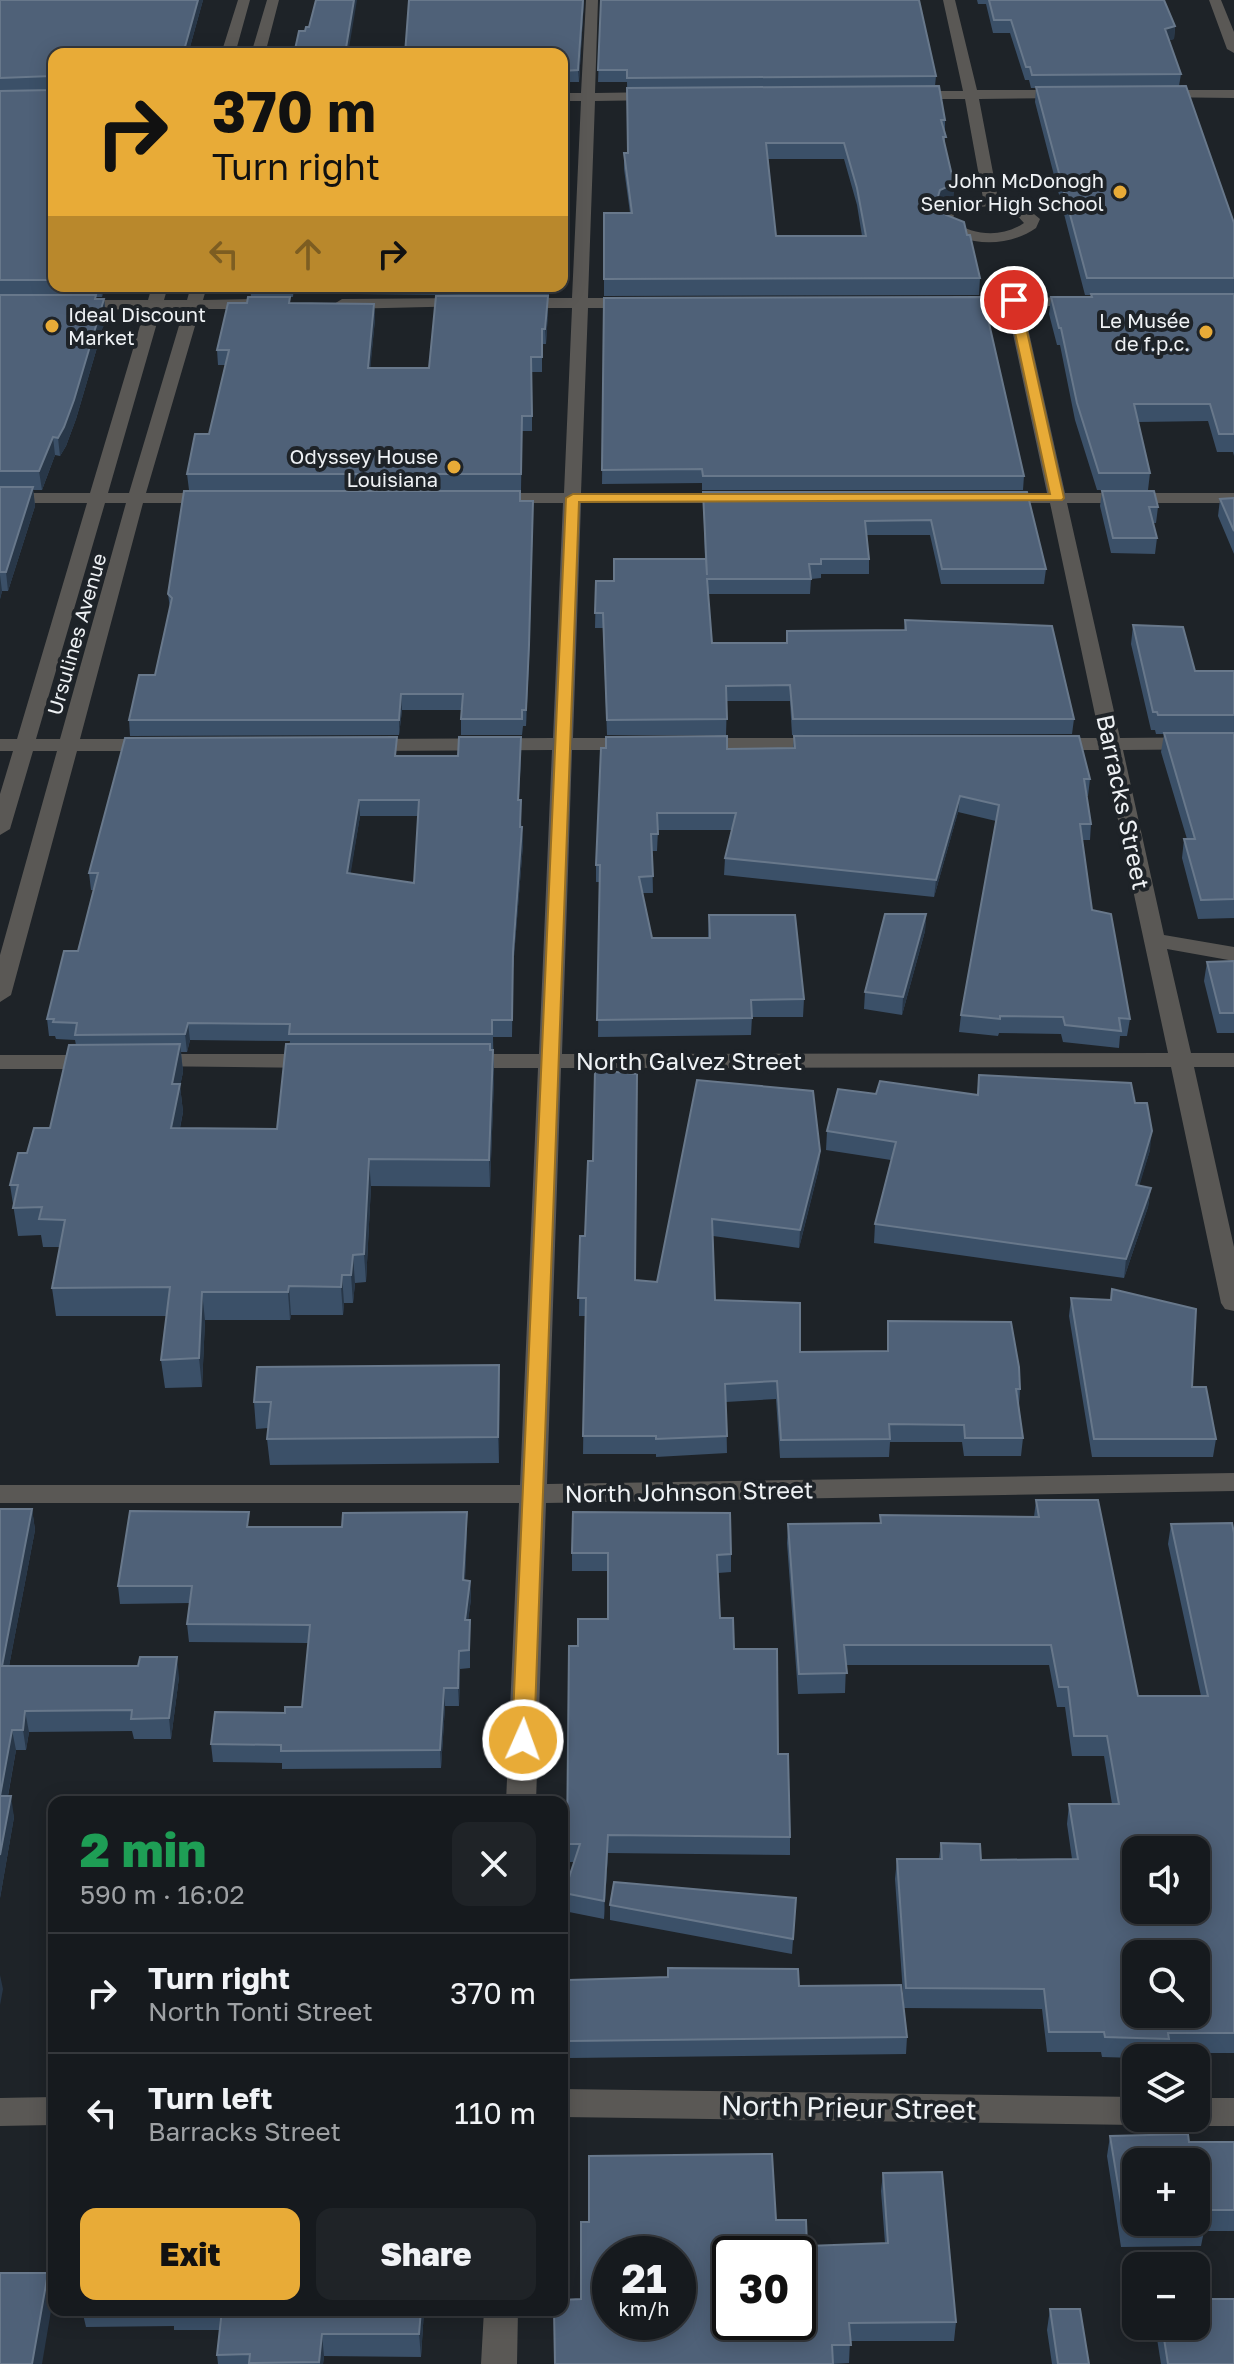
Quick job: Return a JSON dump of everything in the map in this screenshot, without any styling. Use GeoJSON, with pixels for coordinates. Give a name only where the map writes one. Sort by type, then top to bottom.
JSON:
{"type":"FeatureCollection","features":[{"type":"Feature","properties":{"kind":"street"},"geometry":{"type":"LineString","coordinates":[[230,48],[244,0]]}},
{"type":"Feature","properties":{"kind":"street"},"geometry":{"type":"LineString","coordinates":[[260,48],[273,0]]}},
{"type":"Feature","properties":{"kind":"street"},"geometry":{"type":"LineString","coordinates":[[521,1796],[592,0]]}},
{"type":"Feature","properties":{"kind":"street"},"geometry":{"type":"LineString","coordinates":[[949,0],[991,202]]}},
{"type":"Feature","properties":{"kind":"street"},"geometry":{"type":"LineString","coordinates":[[1215,0],[1234,49]]}},
{"type":"Feature","properties":{"kind":"street"},"geometry":{"type":"LineString","coordinates":[[891,95],[1081,94]]}},
{"type":"Feature","properties":{"kind":"street"},"geometry":{"type":"LineString","coordinates":[[1144,94],[1234,94]]}},
{"type":"Feature","properties":{"kind":"street"},"geometry":{"type":"LineString","coordinates":[[568,97],[668,96]]}},
{"type":"Feature","properties":{"kind":"street"},"geometry":{"type":"LineString","coordinates":[[991,202],[1027,213],[1032,219],[1031,225],[1015,234],[986,237],[959,231],[945,222],[947,211],[954,207],[991,202]]}},
{"type":"Feature","properties":{"kind":"street"},"geometry":{"type":"LineString","coordinates":[[62,305],[157,295],[197,295],[272,304]]}},
{"type":"Feature","properties":{"kind":"street","name":"Ursulines Avenue"},"geometry":{"type":"LineString","coordinates":[[0,829],[157,295]]}},
{"type":"Feature","properties":{"kind":"street","name":"Ursulines Avenue"},"geometry":{"type":"LineString","coordinates":[[0,995],[136,498],[197,295]]}},
{"type":"Feature","properties":{"kind":"street","name":"Barracks Street"},"geometry":{"type":"LineString","coordinates":[[1014,300],[1234,1303]]}},
{"type":"Feature","properties":{"kind":"street"},"geometry":{"type":"LineString","coordinates":[[937,301],[1093,301]]}},
{"type":"Feature","properties":{"kind":"street"},"geometry":{"type":"LineString","coordinates":[[318,304],[658,303]]}},
{"type":"Feature","properties":{"kind":"street"},"geometry":{"type":"LineString","coordinates":[[0,498],[230,498]]}},
{"type":"Feature","properties":{"kind":"street"},"geometry":{"type":"LineString","coordinates":[[479,498],[760,498]]}},
{"type":"Feature","properties":{"kind":"street"},"geometry":{"type":"LineString","coordinates":[[979,498],[1234,498]]}},
{"type":"Feature","properties":{"kind":"street"},"geometry":{"type":"LineString","coordinates":[[1021,744],[1234,743]]}},
{"type":"Feature","properties":{"kind":"street"},"geometry":{"type":"LineString","coordinates":[[348,745],[850,744]]}},
{"type":"Feature","properties":{"kind":"street"},"geometry":{"type":"LineString","coordinates":[[0,745],[177,745]]}},
{"type":"Feature","properties":{"kind":"street"},"geometry":{"type":"LineString","coordinates":[[1154,940],[1234,954]]}},
{"type":"Feature","properties":{"kind":"street","name":"North Galvez Street"},"geometry":{"type":"LineString","coordinates":[[446,1061],[1234,1060]]}},
{"type":"Feature","properties":{"kind":"street"},"geometry":{"type":"LineString","coordinates":[[0,1062],[334,1061]]}},
{"type":"Feature","properties":{"kind":"street","name":"North Johnson Street"},"geometry":{"type":"LineString","coordinates":[[0,1494],[533,1494],[1234,1482]]}},
{"type":"Feature","properties":{"kind":"street","name":"North Prieur Street"},"geometry":{"type":"LineString","coordinates":[[568,2103],[1122,2111]]}},
{"type":"Feature","properties":{"kind":"street"},"geometry":{"type":"LineString","coordinates":[[0,2112],[48,2111]]}},
{"type":"Feature","properties":{"kind":"street"},"geometry":{"type":"LineString","coordinates":[[1210,2112],[1234,2112]]}},
{"type":"Feature","properties":{"kind":"street"},"geometry":{"type":"LineString","coordinates":[[499,2364],[501,2316]]}},
{"type":"Feature","properties":{"kind":"building"},"geometry":{"type":"Polygon","coordinates":[[[0,0],[198,0],[185,48],[48,48],[48,76],[0,78],[0,0]]]}},
{"type":"Feature","properties":{"kind":"building"},"geometry":{"type":"Polygon","coordinates":[[[316,0],[354,0],[346,48],[295,48],[299,31],[309,27],[316,0]]]}},
{"type":"Feature","properties":{"kind":"building"},"geometry":{"type":"Polygon","coordinates":[[[409,0],[583,0],[578,70],[568,71],[568,48],[405,48],[409,0]]]}},
{"type":"Feature","properties":{"kind":"building"},"geometry":{"type":"Polygon","coordinates":[[[601,0],[919,0],[936,76],[627,78],[627,70],[598,70],[601,0]]]}},
{"type":"Feature","properties":{"kind":"building"},"geometry":{"type":"Polygon","coordinates":[[[989,0],[1164,0],[1175,26],[1165,29],[1181,74],[1032,75],[1030,67],[1026,67],[1011,20],[994,20],[989,0]]]}},
{"type":"Feature","properties":{"kind":"building"},"geometry":{"type":"Polygon","coordinates":[[[939,86],[945,120],[941,120],[946,137],[943,137],[954,184],[940,190],[935,206],[946,215],[964,222],[980,278],[604,279],[604,213],[632,213],[624,153],[628,153],[627,88],[939,86]],[[766,143],[776,236],[866,236],[844,143],[766,143]]]}},
{"type":"Feature","properties":{"kind":"building"},"geometry":{"type":"Polygon","coordinates":[[[1186,86],[1234,223],[1234,278],[1087,278],[1036,87],[1186,86]]]}},
{"type":"Feature","properties":{"kind":"building"},"geometry":{"type":"Polygon","coordinates":[[[48,90],[48,280],[0,280],[0,91],[48,90]]]}},
{"type":"Feature","properties":{"kind":"building"},"geometry":{"type":"Polygon","coordinates":[[[1091,294],[1234,294],[1234,434],[1219,434],[1210,404],[1134,404],[1150,473],[1099,473],[1077,403],[1051,297],[1092,297],[1091,294]]]}},
{"type":"Feature","properties":{"kind":"building"},"geometry":{"type":"Polygon","coordinates":[[[0,295],[96,295],[95,299],[104,299],[64,427],[58,438],[53,437],[39,471],[0,471],[0,295]]]}},
{"type":"Feature","properties":{"kind":"building"},"geometry":{"type":"Polygon","coordinates":[[[436,296],[548,296],[545,329],[542,329],[542,357],[531,357],[532,416],[522,416],[521,474],[187,474],[195,434],[209,434],[229,350],[217,350],[228,303],[247,303],[248,297],[290,297],[289,303],[374,304],[368,368],[429,368],[436,296]]]}},
{"type":"Feature","properties":{"kind":"building"},"geometry":{"type":"Polygon","coordinates":[[[983,297],[1024,476],[703,476],[702,469],[602,470],[604,298],[983,297]]]}},
{"type":"Feature","properties":{"kind":"building"},"geometry":{"type":"Polygon","coordinates":[[[0,487],[33,487],[6,572],[0,572],[0,487]]]}},
{"type":"Feature","properties":{"kind":"building"},"geometry":{"type":"Polygon","coordinates":[[[184,491],[520,491],[520,501],[533,501],[526,710],[522,710],[522,719],[461,719],[463,694],[401,694],[399,720],[129,720],[139,675],[155,675],[172,598],[168,594],[184,491]]]}},
{"type":"Feature","properties":{"kind":"building"},"geometry":{"type":"Polygon","coordinates":[[[1102,491],[1154,491],[1158,507],[1149,507],[1157,538],[1113,538],[1102,491]]]}},
{"type":"Feature","properties":{"kind":"building"},"geometry":{"type":"Polygon","coordinates":[[[703,492],[1027,492],[1046,569],[942,569],[931,520],[865,521],[869,559],[821,559],[821,564],[809,564],[811,579],[707,579],[712,643],[787,643],[787,631],[906,630],[905,620],[1052,626],[1074,719],[793,719],[790,685],[726,686],[727,719],[607,720],[603,613],[595,613],[596,581],[614,581],[614,559],[706,559],[707,575],[703,492]]]}},
{"type":"Feature","properties":{"kind":"building"},"geometry":{"type":"Polygon","coordinates":[[[1234,498],[1234,531],[1220,499],[1234,498]]]}},
{"type":"Feature","properties":{"kind":"building"},"geometry":{"type":"Polygon","coordinates":[[[1133,625],[1183,627],[1195,671],[1234,671],[1234,715],[1158,715],[1153,712],[1133,625]]]}},
{"type":"Feature","properties":{"kind":"building"},"geometry":{"type":"Polygon","coordinates":[[[1164,733],[1234,733],[1234,899],[1201,900],[1184,839],[1195,839],[1164,733]]]}},
{"type":"Feature","properties":{"kind":"building"},"geometry":{"type":"Polygon","coordinates":[[[727,736],[727,749],[795,748],[794,736],[1079,736],[1090,779],[1084,779],[1091,824],[1080,824],[1092,910],[1111,914],[1130,1019],[1119,1018],[1121,1031],[1065,1025],[1063,1017],[1000,1016],[1000,1019],[961,1015],[999,805],[960,796],[936,880],[725,858],[736,813],[657,813],[658,834],[651,834],[653,876],[639,877],[652,938],[710,938],[709,915],[795,915],[804,999],[751,1000],[752,1018],[597,1020],[600,865],[596,865],[601,748],[606,748],[606,737],[727,736]]]}},
{"type":"Feature","properties":{"kind":"building"},"geometry":{"type":"Polygon","coordinates":[[[397,737],[395,756],[458,756],[459,737],[521,737],[518,800],[521,800],[522,827],[513,952],[512,1020],[492,1020],[492,1034],[289,1034],[290,1024],[188,1023],[185,1034],[75,1035],[77,1023],[47,1019],[64,951],[78,951],[98,873],[89,873],[125,738],[397,737]],[[359,800],[347,873],[414,883],[419,800],[359,800]]]}},
{"type":"Feature","properties":{"kind":"building"},"geometry":{"type":"Polygon","coordinates":[[[885,914],[926,914],[903,997],[865,992],[885,914]]]}},
{"type":"Feature","properties":{"kind":"building"},"geometry":{"type":"Polygon","coordinates":[[[1234,961],[1234,1013],[1220,1013],[1207,962],[1234,961]]]}},
{"type":"Feature","properties":{"kind":"building"},"geometry":{"type":"Polygon","coordinates":[[[180,1044],[172,1084],[180,1084],[171,1128],[277,1129],[286,1044],[490,1044],[490,1050],[493,1050],[489,1160],[369,1159],[364,1254],[353,1255],[351,1275],[342,1275],[341,1287],[289,1286],[288,1292],[202,1292],[199,1358],[161,1360],[170,1287],[52,1288],[65,1220],[39,1219],[42,1207],[13,1208],[18,1185],[10,1185],[18,1153],[27,1153],[34,1128],[50,1128],[69,1045],[180,1044]]]}},
{"type":"Feature","properties":{"kind":"building"},"geometry":{"type":"Polygon","coordinates":[[[595,1070],[637,1074],[635,1280],[657,1282],[697,1080],[813,1091],[820,1151],[800,1230],[712,1219],[715,1300],[800,1303],[800,1352],[888,1351],[888,1321],[1011,1322],[1019,1367],[1020,1389],[1016,1389],[1023,1438],[965,1438],[964,1425],[889,1424],[890,1439],[781,1440],[777,1381],[725,1384],[727,1436],[656,1439],[656,1436],[583,1436],[586,1298],[578,1298],[580,1236],[585,1236],[588,1161],[593,1161],[595,1070]]]}},
{"type":"Feature","properties":{"kind":"building"},"geometry":{"type":"Polygon","coordinates":[[[979,1075],[1131,1083],[1135,1103],[1147,1103],[1152,1131],[1136,1185],[1151,1188],[1126,1259],[875,1224],[896,1142],[827,1131],[838,1089],[876,1094],[880,1081],[978,1095],[979,1075]]]}},
{"type":"Feature","properties":{"kind":"building"},"geometry":{"type":"Polygon","coordinates":[[[1112,1289],[1196,1309],[1192,1387],[1206,1387],[1216,1439],[1094,1439],[1071,1298],[1111,1300],[1112,1289]]]}},
{"type":"Feature","properties":{"kind":"building"},"geometry":{"type":"Polygon","coordinates":[[[499,1365],[498,1437],[267,1439],[271,1402],[254,1402],[257,1367],[499,1365]]]}},
{"type":"Feature","properties":{"kind":"building"},"geometry":{"type":"Polygon","coordinates":[[[1036,1500],[1098,1500],[1138,1696],[1208,1696],[1171,1524],[1232,1523],[1234,2033],[1168,2033],[1169,2039],[1105,2037],[1104,2032],[1049,2032],[1044,1989],[906,1988],[897,1859],[942,1859],[941,1843],[980,1844],[981,1860],[1078,1859],[1069,1804],[1119,1804],[1107,1736],[1074,1736],[1068,1687],[1059,1687],[1051,1645],[844,1645],[847,1673],[799,1674],[788,1524],[881,1523],[880,1515],[1039,1517],[1036,1500]]]}},
{"type":"Feature","properties":{"kind":"building"},"geometry":{"type":"Polygon","coordinates":[[[0,1509],[32,1509],[2,1666],[138,1666],[140,1657],[177,1657],[169,1718],[131,1719],[132,1710],[25,1711],[23,1730],[12,1730],[0,1796],[0,1509]]]}},
{"type":"Feature","properties":{"kind":"building"},"geometry":{"type":"Polygon","coordinates":[[[130,1511],[249,1512],[247,1527],[342,1527],[343,1513],[467,1512],[463,1580],[470,1581],[465,1620],[470,1620],[469,1650],[459,1651],[458,1688],[444,1688],[440,1750],[281,1751],[281,1745],[211,1744],[215,1712],[285,1713],[285,1707],[302,1707],[310,1625],[187,1624],[192,1586],[118,1586],[130,1511]]]}},
{"type":"Feature","properties":{"kind":"building"},"geometry":{"type":"Polygon","coordinates":[[[573,1512],[730,1513],[731,1554],[717,1555],[720,1618],[733,1618],[734,1649],[777,1649],[778,1754],[788,1754],[790,1837],[608,1835],[604,1901],[568,1894],[568,1881],[580,1844],[568,1844],[569,1646],[578,1646],[578,1619],[608,1619],[608,1553],[572,1553],[573,1512]]]}},
{"type":"Feature","properties":{"kind":"building"},"geometry":{"type":"Polygon","coordinates":[[[0,1796],[11,1796],[0,1855],[0,1796]]]}},
{"type":"Feature","properties":{"kind":"building"},"geometry":{"type":"Polygon","coordinates":[[[614,1882],[796,1898],[793,1939],[610,1905],[614,1882]]]}},
{"type":"Feature","properties":{"kind":"building"},"geometry":{"type":"Polygon","coordinates":[[[668,1968],[798,1969],[799,1986],[901,1985],[907,2037],[569,2041],[569,1980],[668,1977],[668,1968]]]}},
{"type":"Feature","properties":{"kind":"building"},"geometry":{"type":"Polygon","coordinates":[[[1188,2134],[1189,2142],[1234,2142],[1234,2210],[1210,2210],[1210,2148],[1122,2148],[1122,2209],[1110,2136],[1188,2134]]]}},
{"type":"Feature","properties":{"kind":"building"},"geometry":{"type":"Polygon","coordinates":[[[772,2154],[776,2220],[806,2220],[807,2236],[712,2236],[712,2340],[816,2340],[816,2246],[888,2243],[883,2173],[942,2172],[956,2322],[849,2323],[851,2345],[832,2345],[833,2364],[555,2364],[554,2316],[568,2316],[568,2300],[581,2299],[581,2222],[589,2222],[589,2156],[772,2154]]]}},
{"type":"Feature","properties":{"kind":"building"},"geometry":{"type":"Polygon","coordinates":[[[0,2273],[48,2273],[32,2364],[0,2364],[0,2273]]]}},
{"type":"Feature","properties":{"kind":"building"},"geometry":{"type":"Polygon","coordinates":[[[1210,2299],[1234,2299],[1234,2364],[1168,2364],[1164,2340],[1210,2340],[1210,2299]]]}},
{"type":"Feature","properties":{"kind":"building"},"geometry":{"type":"Polygon","coordinates":[[[1050,2309],[1080,2309],[1089,2364],[1058,2364],[1050,2309]]]}},
{"type":"Feature","properties":{"kind":"building"},"geometry":{"type":"Polygon","coordinates":[[[221,2316],[420,2316],[419,2334],[322,2334],[319,2362],[249,2363],[250,2354],[217,2355],[221,2316]]]}},
{"type":"Feature","properties":{"kind":"place","name":"John McDonogh Senior High School"},"geometry":{"type":"Point","coordinates":[1120,192]}},
{"type":"Feature","properties":{"kind":"place","name":"Ideal Discount Market"},"geometry":{"type":"Point","coordinates":[52,326]}},
{"type":"Feature","properties":{"kind":"place","name":"Le Musée de f.p.c."},"geometry":{"type":"Point","coordinates":[1206,332]}},
{"type":"Feature","properties":{"kind":"place","name":"Odyssey House Louisiana"},"geometry":{"type":"Point","coordinates":[454,467]}},
{"type":"Feature","properties":{"kind":"route"},"geometry":{"type":"LineString","coordinates":[[523,1740],[573,498],[1057,498],[1014,300]]}}]}
